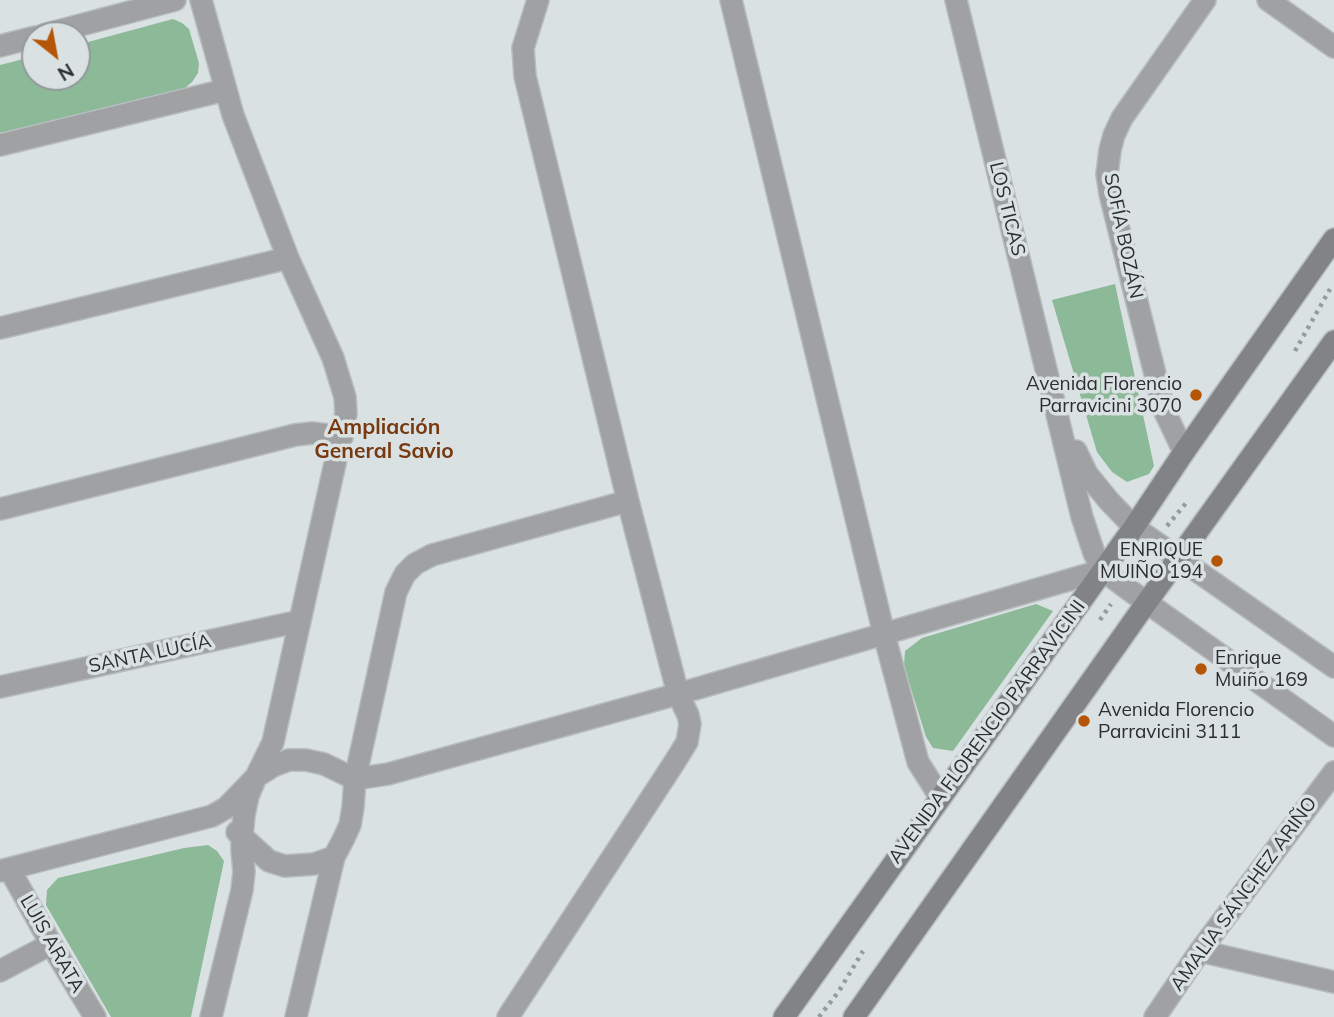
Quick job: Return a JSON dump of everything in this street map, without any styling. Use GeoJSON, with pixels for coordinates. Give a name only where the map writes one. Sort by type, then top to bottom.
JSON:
{"type":"FeatureCollection","features":[{"type":"Feature","properties":{"kind":"main road","name":"AVENIDA FLORENCIO PARRAVICINI"},"geometry":{"type":"LineString","coordinates":[[784,1017],[1134,527],[1334,239]]}},
{"type":"Feature","properties":{"kind":"main road"},"geometry":{"type":"LineString","coordinates":[[854,1017],[1334,341]]}},
{"type":"Feature","properties":{"kind":"street"},"geometry":{"type":"LineString","coordinates":[[91,22],[175,0]]}},
{"type":"Feature","properties":{"kind":"street"},"geometry":{"type":"LineString","coordinates":[[201,0],[233,115],[288,258],[338,373],[345,397],[346,414],[273,742],[248,796],[242,837],[242,890],[211,1017]]}},
{"type":"Feature","properties":{"kind":"street"},"geometry":{"type":"LineString","coordinates":[[508,1017],[687,742],[690,724],[678,694],[628,501],[525,76],[523,48],[538,0]]}},
{"type":"Feature","properties":{"kind":"street"},"geometry":{"type":"LineString","coordinates":[[731,0],[884,634],[918,762],[940,797]]}},
{"type":"Feature","properties":{"kind":"street","name":"LOS TICAS"},"geometry":{"type":"LineString","coordinates":[[956,0],[1083,517],[1094,553],[1103,570]]}},
{"type":"Feature","properties":{"kind":"street","name":"SOFÍA BOZÁN"},"geometry":{"type":"LineString","coordinates":[[1184,452],[1164,410],[1107,174],[1114,135],[1122,118],[1205,0]]}},
{"type":"Feature","properties":{"kind":"street"},"geometry":{"type":"LineString","coordinates":[[1268,0],[1334,47]]}},
{"type":"Feature","properties":{"kind":"street"},"geometry":{"type":"LineString","coordinates":[[0,46],[21,41]]}},
{"type":"Feature","properties":{"kind":"street"},"geometry":{"type":"LineString","coordinates":[[0,145],[225,90]]}},
{"type":"Feature","properties":{"kind":"street"},"geometry":{"type":"LineString","coordinates":[[0,327],[288,258]]}},
{"type":"Feature","properties":{"kind":"street","name":"LOS TICAS"},"geometry":{"type":"LineString","coordinates":[[1059,418],[1087,474],[1134,527],[1334,667]]}},
{"type":"Feature","properties":{"kind":"street"},"geometry":{"type":"LineString","coordinates":[[0,509],[295,435],[312,433],[342,437]]}},
{"type":"Feature","properties":{"kind":"street"},"geometry":{"type":"LineString","coordinates":[[296,1017],[334,857],[350,825],[355,779],[396,592],[405,574],[415,564],[432,555],[628,501]]}},
{"type":"Feature","properties":{"kind":"street"},"geometry":{"type":"LineString","coordinates":[[5,871],[212,816],[226,808],[256,777],[289,760],[324,764],[355,779],[388,774],[678,694],[1103,570],[1334,736]]}},
{"type":"Feature","properties":{"kind":"street","name":"SANTA LUCÍA"},"geometry":{"type":"LineString","coordinates":[[0,687],[300,621]]}},
{"type":"Feature","properties":{"kind":"street","name":"AMALIA SÁNCHEZ ARIÑO"},"geometry":{"type":"LineString","coordinates":[[1155,1017],[1200,951],[1334,772]]}},
{"type":"Feature","properties":{"kind":"street"},"geometry":{"type":"LineString","coordinates":[[212,816],[224,819],[270,861],[285,866],[314,864],[334,857]]}},
{"type":"Feature","properties":{"kind":"street","name":"LUIS ARATA"},"geometry":{"type":"LineString","coordinates":[[5,871],[95,1017]]}},
{"type":"Feature","properties":{"kind":"street"},"geometry":{"type":"LineString","coordinates":[[0,971],[51,944]]}},
{"type":"Feature","properties":{"kind":"street"},"geometry":{"type":"LineString","coordinates":[[1200,951],[1334,982]]}},
{"type":"Feature","properties":{"kind":"green space"},"geometry":{"type":"Polygon","coordinates":[[[173,19],[189,29],[199,63],[198,73],[184,89],[0,133],[0,65],[21,60],[21,91],[91,91],[91,41],[173,19]]]}},
{"type":"Feature","properties":{"kind":"green space"},"geometry":{"type":"Polygon","coordinates":[[[1115,284],[1154,466],[1149,474],[1127,482],[1112,472],[1097,452],[1052,300],[1115,284]]]}},
{"type":"Feature","properties":{"kind":"green space"},"geometry":{"type":"Polygon","coordinates":[[[1036,604],[1053,611],[953,751],[933,748],[926,737],[904,666],[905,651],[922,638],[1036,604]]]}},
{"type":"Feature","properties":{"kind":"green space"},"geometry":{"type":"Polygon","coordinates":[[[208,845],[217,851],[224,861],[191,1017],[111,1017],[46,905],[47,890],[58,878],[184,848],[208,845]]]}},
{"type":"Feature","properties":{"kind":"place","name":"Avenida Florencio Parravicini 3070"},"geometry":{"type":"Point","coordinates":[1196,395]}},
{"type":"Feature","properties":{"kind":"place","name":"ENRIQUE MUIÑO 194"},"geometry":{"type":"Point","coordinates":[1217,561]}},
{"type":"Feature","properties":{"kind":"place","name":"Enrique Muiño 169"},"geometry":{"type":"Point","coordinates":[1201,669]}},
{"type":"Feature","properties":{"kind":"place","name":"Avenida Florencio Parravicini 3111"},"geometry":{"type":"Point","coordinates":[1084,721]}},
{"type":"Feature","properties":{"kind":"district","name":"Ampliación General Savio"},"geometry":{"type":"Point","coordinates":[384,440]}}]}
